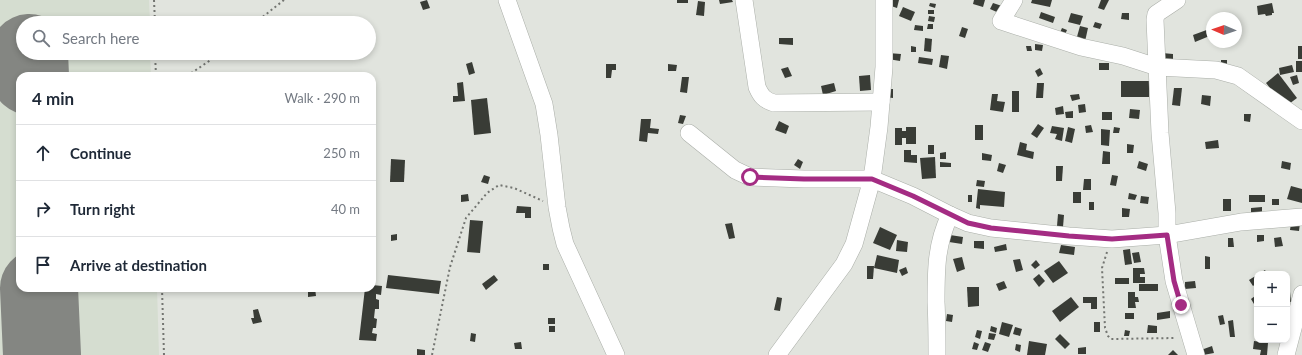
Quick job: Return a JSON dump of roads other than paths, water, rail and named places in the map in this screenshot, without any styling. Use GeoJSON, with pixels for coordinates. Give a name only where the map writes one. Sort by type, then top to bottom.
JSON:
{"type":"FeatureCollection","features":[{"type":"Feature","properties":{"kind":"street"},"geometry":{"type":"LineString","coordinates":[[507,0],[544,104],[550,135],[557,207],[565,244],[616,355]]}},
{"type":"Feature","properties":{"kind":"street"},"geometry":{"type":"LineString","coordinates":[[744,0],[757,87],[760,95],[766,101],[774,103],[881,102]]}},
{"type":"Feature","properties":{"kind":"street"},"geometry":{"type":"LineString","coordinates":[[777,355],[844,264],[854,244],[872,179],[884,67],[884,0]]}},
{"type":"Feature","properties":{"kind":"street"},"geometry":{"type":"LineString","coordinates":[[1014,0],[1001,21],[1081,47],[1123,56],[1157,68],[1216,70],[1238,76],[1302,121]]}},
{"type":"Feature","properties":{"kind":"street"},"geometry":{"type":"LineString","coordinates":[[1177,0],[1156,14],[1155,20],[1160,134],[1167,213],[1167,235],[1174,281],[1196,355]]}},
{"type":"Feature","properties":{"kind":"street"},"geometry":{"type":"LineString","coordinates":[[688,133],[735,170],[750,177],[872,179],[913,196],[968,223],[991,228],[1112,239],[1167,235],[1209,226],[1302,217]]}},
{"type":"Feature","properties":{"kind":"street"},"geometry":{"type":"LineString","coordinates":[[937,355],[936,267],[939,246],[950,214]]}},
{"type":"Feature","properties":{"kind":"street"},"geometry":{"type":"LineString","coordinates":[[1286,355],[1302,294]]}}]}
